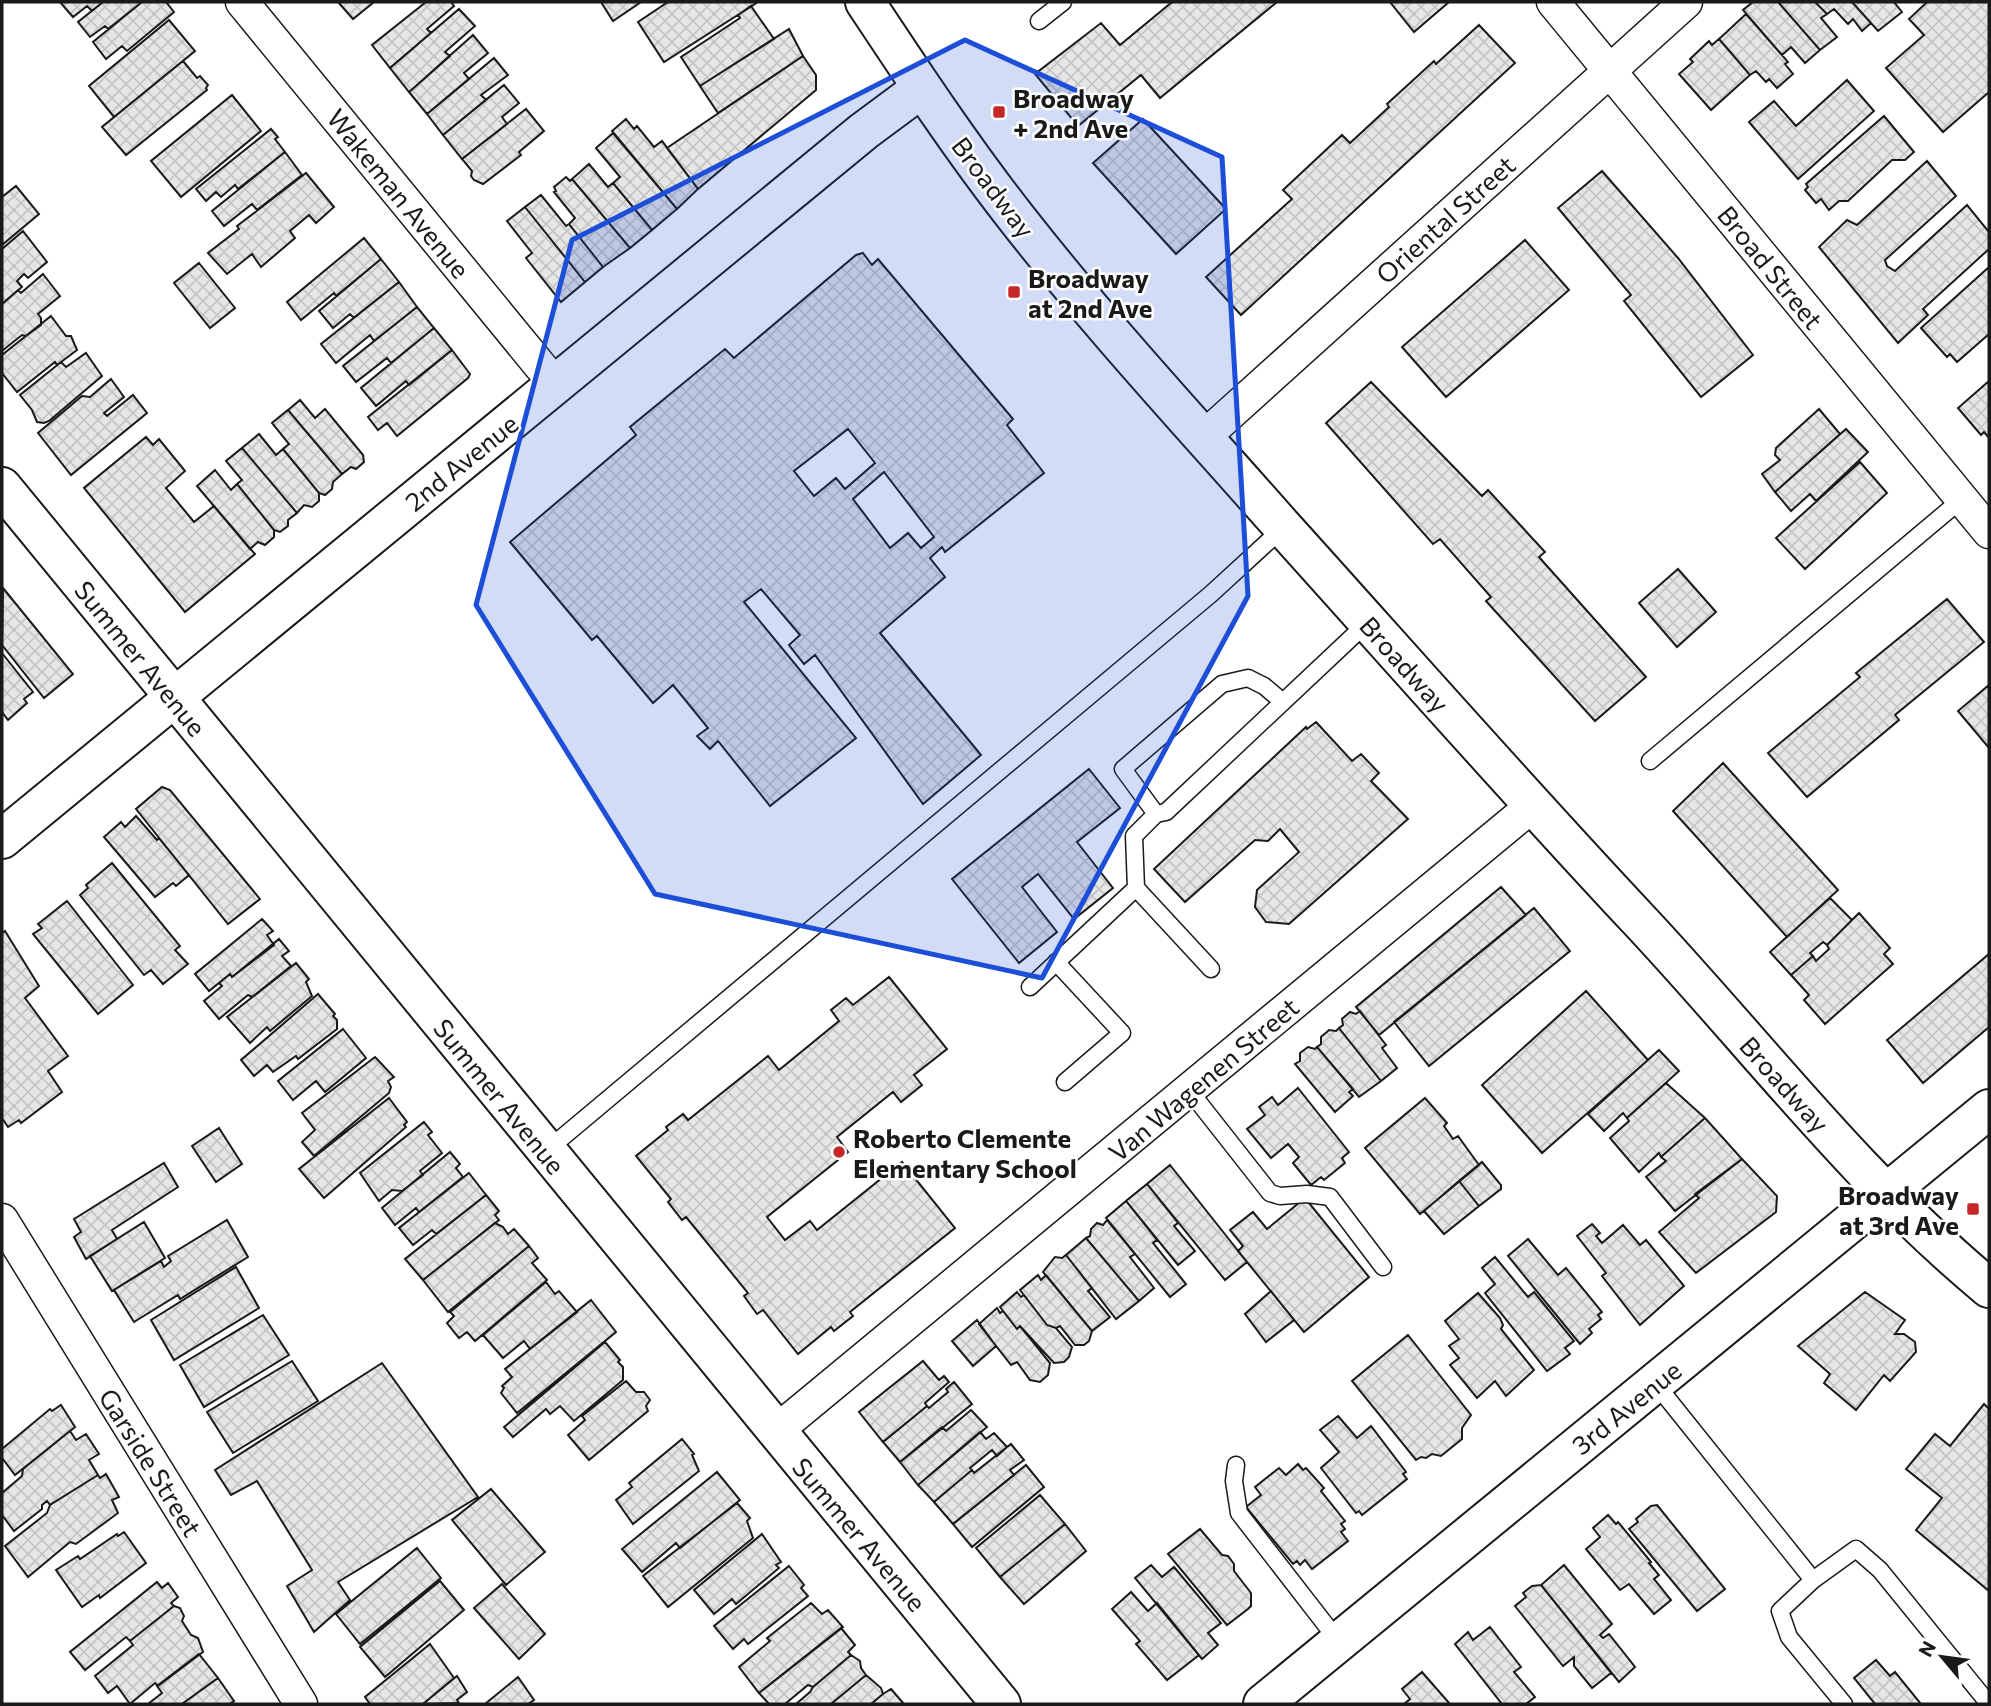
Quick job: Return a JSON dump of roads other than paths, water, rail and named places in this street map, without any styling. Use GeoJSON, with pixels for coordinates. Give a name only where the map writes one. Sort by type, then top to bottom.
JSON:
{"type":"FeatureCollection","features":[{"type":"Feature","properties":{"kind":"street","name":"Wakeman Avenue"},"geometry":{"type":"LineString","coordinates":[[242,2],[555,384]]}},
{"type":"Feature","properties":{"kind":"street","name":"Broadway"},"geometry":{"type":"LineString","coordinates":[[865,2],[922,88],[1017,218],[1061,274],[1203,437],[1532,806],[1646,927],[1885,1194],[1924,1233],[1989,1288]]}},
{"type":"Feature","properties":{"kind":"street","name":"Broad Street"},"geometry":{"type":"LineString","coordinates":[[1553,2],[1989,532]]}},
{"type":"Feature","properties":{"kind":"street","name":"Oriental Street"},"geometry":{"type":"LineString","coordinates":[[1203,437],[1686,2]]}},
{"type":"Feature","properties":{"kind":"street","name":"2nd Avenue"},"geometry":{"type":"LineString","coordinates":[[2,839],[881,116],[922,88]]}},
{"type":"Feature","properties":{"kind":"street","name":"Summer Avenue"},"geometry":{"type":"LineString","coordinates":[[2,487],[775,1432],[1001,1704]]}},
{"type":"Feature","properties":{"kind":"street","name":"Van Wagenen Street"},"geometry":{"type":"LineString","coordinates":[[775,1432],[1532,806]]}},
{"type":"Feature","properties":{"kind":"street","name":"3rd Avenue"},"geometry":{"type":"LineString","coordinates":[[1263,1704],[1989,1109]]}},
{"type":"Feature","properties":{"kind":"street","name":"Garside Street"},"geometry":{"type":"LineString","coordinates":[[2,1220],[300,1704]]}},
{"type":"Feature","properties":{"kind":"lane"},"geometry":{"type":"LineString","coordinates":[[1039,21],[1063,2]]}},
{"type":"Feature","properties":{"kind":"lane"},"geometry":{"type":"LineString","coordinates":[[1650,761],[1962,499]]}},
{"type":"Feature","properties":{"kind":"lane"},"geometry":{"type":"LineString","coordinates":[[546,1151],[1211,594],[1284,527]]}},
{"type":"Feature","properties":{"kind":"lane"},"geometry":{"type":"LineString","coordinates":[[1211,969],[1136,888],[1134,836],[1156,814],[1166,812],[1368,622]]}},
{"type":"Feature","properties":{"kind":"lane"},"geometry":{"type":"LineString","coordinates":[[1156,814],[1123,769],[1131,760],[1222,684],[1248,678],[1264,686],[1283,702]]}},
{"type":"Feature","properties":{"kind":"lane"},"geometry":{"type":"LineString","coordinates":[[1030,987],[1136,888]]}},
{"type":"Feature","properties":{"kind":"lane"},"geometry":{"type":"LineString","coordinates":[[1056,962],[1122,1033],[1065,1082]]}},
{"type":"Feature","properties":{"kind":"lane"},"geometry":{"type":"LineString","coordinates":[[1189,1090],[1270,1193],[1280,1196],[1307,1194],[1330,1197],[1383,1267]]}},
{"type":"Feature","properties":{"kind":"lane"},"geometry":{"type":"LineString","coordinates":[[1655,1384],[1813,1580]]}},
{"type":"Feature","properties":{"kind":"lane"},"geometry":{"type":"LineString","coordinates":[[1236,1465],[1234,1481],[1239,1513],[1339,1642]]}},
{"type":"Feature","properties":{"kind":"lane"},"geometry":{"type":"LineString","coordinates":[[1844,1704],[1789,1637],[1780,1611],[1813,1580],[1856,1549],[1880,1570],[1989,1704]]}},
{"type":"Feature","properties":{"kind":"place","name":"Broadway + 2nd Ave"},"geometry":{"type":"Point","coordinates":[999,112]}},
{"type":"Feature","properties":{"kind":"place","name":"Broadway at 2nd Ave"},"geometry":{"type":"Point","coordinates":[1014,292]}},
{"type":"Feature","properties":{"kind":"place","name":"Roberto Clemente Elementary School"},"geometry":{"type":"Point","coordinates":[839,1152]}},
{"type":"Feature","properties":{"kind":"place","name":"Broadway at 3rd Ave"},"geometry":{"type":"Point","coordinates":[1973,1209]}}]}
